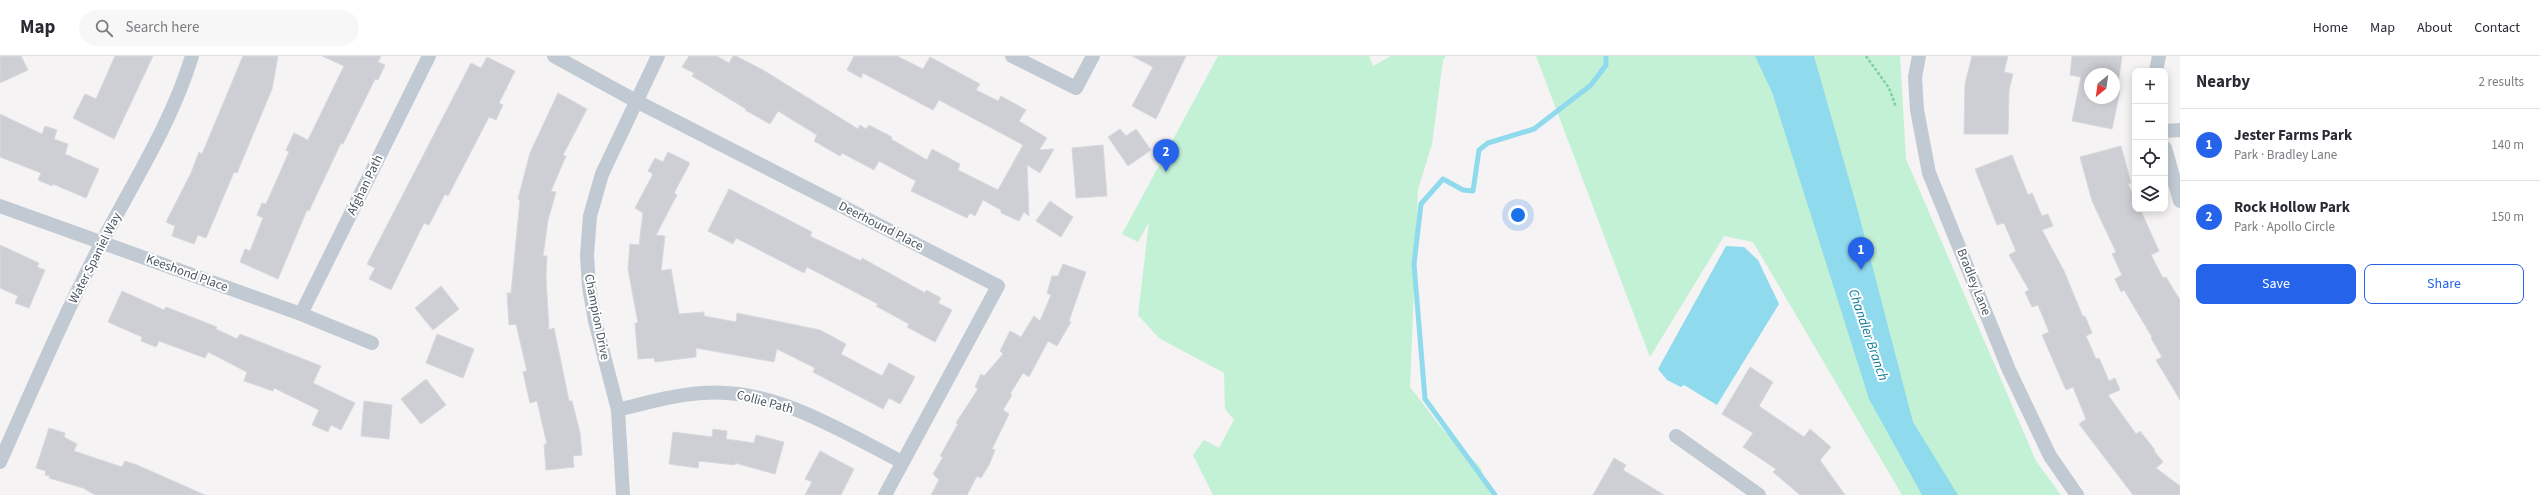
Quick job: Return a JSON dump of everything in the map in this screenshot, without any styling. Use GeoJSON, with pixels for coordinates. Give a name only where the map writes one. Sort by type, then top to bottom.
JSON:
{"type":"FeatureCollection","features":[{"type":"Feature","properties":{"kind":"street","name":"Water Spaniel Way"},"geometry":{"type":"LineString","coordinates":[[0,462],[101,243],[148,158],[182,88],[192,56]]}},
{"type":"Feature","properties":{"kind":"street","name":"Afghan Path"},"geometry":{"type":"LineString","coordinates":[[302,314],[430,56]]}},
{"type":"Feature","properties":{"kind":"street","name":"Deerhound Place"},"geometry":{"type":"LineString","coordinates":[[554,56],[636,101],[998,286],[885,495]]}},
{"type":"Feature","properties":{"kind":"street","name":"Champion Drive"},"geometry":{"type":"LineString","coordinates":[[623,495],[618,410],[595,321],[589,287],[587,255],[590,216],[602,174],[658,56]]}},
{"type":"Feature","properties":{"kind":"street"},"geometry":{"type":"LineString","coordinates":[[1012,56],[1076,88],[1093,56]]}},
{"type":"Feature","properties":{"kind":"street","name":"Bradley Lane"},"geometry":{"type":"LineString","coordinates":[[1918,56],[1915,77],[1917,110],[1929,173],[2009,370],[2050,456],[2077,495]]}},
{"type":"Feature","properties":{"kind":"street"},"geometry":{"type":"LineString","coordinates":[[2157,68],[2159,56]]}},
{"type":"Feature","properties":{"kind":"street"},"geometry":{"type":"LineString","coordinates":[[2168,131],[2180,130]]}},
{"type":"Feature","properties":{"kind":"street"},"geometry":{"type":"LineString","coordinates":[[2168,159],[2180,201]]}},
{"type":"Feature","properties":{"kind":"street","name":"Keeshond Place"},"geometry":{"type":"LineString","coordinates":[[0,206],[302,314],[372,343]]}},
{"type":"Feature","properties":{"kind":"street","name":"Collie Path"},"geometry":{"type":"LineString","coordinates":[[618,410],[672,396],[703,392],[730,393],[763,399],[826,423],[902,462]]}},
{"type":"Feature","properties":{"kind":"street"},"geometry":{"type":"LineString","coordinates":[[1676,436],[1758,495]]}},
{"type":"Feature","properties":{"kind":"path"},"geometry":{"type":"LineString","coordinates":[[1866,56],[1888,88],[1896,107]]}},
{"type":"Feature","properties":{"kind":"green space"},"geometry":{"type":"Polygon","coordinates":[[[1218,56],[1369,56],[1373,66],[1391,56],[1446,56],[1443,60],[1432,144],[1418,189],[1410,387],[1440,426],[1480,467],[1491,495],[1213,495],[1193,455],[1204,440],[1219,448],[1234,420],[1225,409],[1224,373],[1159,338],[1138,315],[1149,222],[1138,242],[1122,234],[1218,56]]]}},
{"type":"Feature","properties":{"kind":"green space"},"geometry":{"type":"Polygon","coordinates":[[[1536,56],[1900,56],[1906,159],[2036,461],[2061,495],[1902,495],[1753,242],[1724,236],[1650,357],[1536,56]]]}},
{"type":"Feature","properties":{"kind":"water","name":"Chandler Branch"},"geometry":{"type":"Polygon","coordinates":[[[1755,56],[1814,56],[1858,211],[1913,422],[1958,495],[1922,495],[1869,399],[1772,92],[1755,56]]]}},
{"type":"Feature","properties":{"kind":"water"},"geometry":{"type":"Polygon","coordinates":[[[1726,246],[1744,247],[1758,260],[1779,304],[1717,405],[1684,385],[1681,387],[1667,380],[1658,369],[1726,246]]]}},
{"type":"Feature","properties":{"kind":"building"},"geometry":{"type":"Polygon","coordinates":[[[0,56],[21,56],[28,70],[0,83],[0,56]]]}},
{"type":"Feature","properties":{"kind":"building"},"geometry":{"type":"Polygon","coordinates":[[[115,56],[153,56],[114,139],[73,118],[85,94],[96,99],[115,56]]]}},
{"type":"Feature","properties":{"kind":"building"},"geometry":{"type":"Polygon","coordinates":[[[243,56],[278,56],[272,89],[237,173],[234,172],[206,238],[198,235],[194,244],[172,236],[175,226],[166,222],[191,173],[199,152],[202,154],[243,56]]]}},
{"type":"Feature","properties":{"kind":"building"},"geometry":{"type":"Polygon","coordinates":[[[322,56],[381,56],[378,62],[385,65],[378,80],[375,79],[343,144],[341,143],[309,211],[307,210],[278,279],[240,262],[245,249],[250,251],[263,218],[257,215],[262,203],[266,204],[289,152],[286,150],[294,133],[308,140],[344,66],[322,56]]]}},
{"type":"Feature","properties":{"kind":"building"},"geometry":{"type":"Polygon","coordinates":[[[689,56],[717,56],[729,63],[733,56],[736,56],[763,70],[858,129],[860,125],[866,129],[869,125],[892,137],[891,139],[927,160],[932,149],[960,164],[958,170],[998,190],[1023,145],[939,100],[933,110],[863,73],[861,78],[847,70],[854,56],[897,56],[923,69],[930,57],[980,84],[976,90],[998,101],[1001,96],[1026,110],[1019,121],[1047,138],[1039,150],[1054,149],[1040,173],[1027,165],[1029,216],[1024,212],[1019,221],[1001,213],[1001,210],[983,200],[975,216],[970,213],[967,218],[911,191],[916,181],[879,161],[874,170],[842,153],[840,156],[814,141],[817,135],[778,111],[770,124],[745,110],[746,109],[692,76],[694,73],[682,67],[689,56]]]}},
{"type":"Feature","properties":{"kind":"building"},"geometry":{"type":"Polygon","coordinates":[[[1132,56],[1186,56],[1156,119],[1132,106],[1153,67],[1132,56]]]}},
{"type":"Feature","properties":{"kind":"building"},"geometry":{"type":"Polygon","coordinates":[[[1972,56],[2008,56],[2004,72],[2013,74],[2009,90],[2008,134],[1964,134],[1965,84],[1972,56]]]}},
{"type":"Feature","properties":{"kind":"building"},"geometry":{"type":"Polygon","coordinates":[[[2072,56],[2122,56],[2120,70],[2120,68],[2084,68],[2084,104],[2117,104],[2112,129],[2072,121],[2081,77],[2070,75],[2072,56]]]}},
{"type":"Feature","properties":{"kind":"building"},"geometry":{"type":"Polygon","coordinates":[[[487,57],[515,71],[499,103],[503,105],[496,120],[489,117],[448,196],[445,194],[429,225],[424,223],[391,290],[369,279],[375,268],[367,264],[471,63],[481,68],[487,57]]]}},
{"type":"Feature","properties":{"kind":"building"},"geometry":{"type":"Polygon","coordinates":[[[558,93],[587,109],[563,155],[566,156],[551,191],[556,192],[548,220],[543,256],[547,256],[546,278],[549,330],[554,328],[569,401],[572,401],[580,433],[582,455],[573,456],[574,467],[546,470],[544,444],[547,444],[537,401],[530,403],[523,372],[527,371],[516,324],[509,325],[507,293],[511,293],[520,200],[518,199],[530,153],[558,93]]]}},
{"type":"Feature","properties":{"kind":"building"},"geometry":{"type":"Polygon","coordinates":[[[0,114],[42,134],[45,126],[57,130],[54,139],[68,144],[65,154],[99,169],[86,198],[53,184],[52,186],[38,180],[41,173],[0,157],[0,114]]]}},
{"type":"Feature","properties":{"kind":"building"},"geometry":{"type":"Polygon","coordinates":[[[1120,129],[1126,136],[1136,129],[1151,150],[1128,166],[1108,137],[1120,129]]]}},
{"type":"Feature","properties":{"kind":"building"},"geometry":{"type":"Polygon","coordinates":[[[1103,145],[1107,196],[1076,198],[1072,148],[1103,145]]]}},
{"type":"Feature","properties":{"kind":"building"},"geometry":{"type":"Polygon","coordinates":[[[2121,146],[2131,183],[2128,184],[2132,193],[2132,212],[2141,212],[2159,251],[2151,255],[2163,278],[2166,277],[2180,300],[2180,400],[2156,360],[2162,357],[2151,338],[2152,337],[2124,290],[2121,292],[2115,279],[2122,275],[2112,254],[2116,252],[2092,201],[2080,157],[2121,146]]]}},
{"type":"Feature","properties":{"kind":"building"},"geometry":{"type":"Polygon","coordinates":[[[668,152],[690,163],[674,193],[677,195],[656,235],[665,236],[661,271],[671,269],[679,314],[704,312],[704,316],[736,322],[737,313],[820,330],[846,344],[841,354],[882,376],[889,363],[915,377],[900,404],[889,398],[883,409],[813,372],[815,368],[777,349],[774,362],[696,348],[696,357],[655,362],[654,358],[638,359],[635,323],[638,323],[628,269],[630,244],[639,245],[643,213],[635,208],[653,174],[648,171],[655,158],[663,162],[668,152]]]}},
{"type":"Feature","properties":{"kind":"building"},"geometry":{"type":"Polygon","coordinates":[[[2012,155],[2028,195],[2032,193],[2042,216],[2048,214],[2053,226],[2042,230],[2064,271],[2083,317],[2085,316],[2092,333],[2086,336],[2096,359],[2099,358],[2109,381],[2115,378],[2120,390],[2108,395],[2136,434],[2140,431],[2155,450],[2154,451],[2163,462],[2156,468],[2180,486],[2180,495],[2133,495],[2079,424],[2086,419],[2073,387],[2066,390],[2042,335],[2049,332],[2038,305],[2032,307],[2025,292],[2029,290],[2009,255],[2016,251],[2004,223],[1997,225],[1975,169],[2012,155]]]}},
{"type":"Feature","properties":{"kind":"building"},"geometry":{"type":"Polygon","coordinates":[[[729,189],[812,232],[810,236],[861,261],[862,258],[925,293],[926,290],[941,298],[938,303],[952,310],[935,342],[907,327],[909,324],[876,306],[878,304],[807,267],[804,273],[736,238],[733,244],[708,231],[729,189]]]}},
{"type":"Feature","properties":{"kind":"building"},"geometry":{"type":"Polygon","coordinates":[[[1050,201],[1073,217],[1061,237],[1036,221],[1050,201]]]}},
{"type":"Feature","properties":{"kind":"building"},"geometry":{"type":"Polygon","coordinates":[[[0,245],[39,263],[37,267],[45,270],[29,308],[15,303],[18,296],[0,288],[0,245]]]}},
{"type":"Feature","properties":{"kind":"building"},"geometry":{"type":"Polygon","coordinates":[[[1063,264],[1086,272],[1069,321],[1071,322],[1057,346],[1048,341],[1029,377],[1023,373],[1010,394],[1012,395],[1003,410],[1009,414],[992,449],[995,450],[989,465],[981,478],[977,476],[967,495],[931,495],[939,480],[933,474],[943,457],[940,456],[958,424],[956,423],[978,389],[975,387],[981,374],[984,376],[1003,354],[1000,351],[1010,331],[1021,337],[1034,316],[1040,321],[1051,295],[1047,293],[1052,276],[1058,276],[1063,264]]]}},
{"type":"Feature","properties":{"kind":"building"},"geometry":{"type":"Polygon","coordinates":[[[441,286],[459,309],[433,330],[415,308],[441,286]]]}},
{"type":"Feature","properties":{"kind":"building"},"geometry":{"type":"Polygon","coordinates":[[[122,291],[164,310],[166,307],[217,327],[216,329],[237,339],[240,334],[321,366],[313,383],[355,403],[341,430],[331,425],[328,432],[312,425],[319,410],[274,388],[273,391],[244,381],[247,372],[208,352],[205,358],[159,341],[156,347],[141,341],[142,337],[108,322],[122,291]]]}},
{"type":"Feature","properties":{"kind":"building"},"geometry":{"type":"Polygon","coordinates":[[[437,334],[474,349],[463,378],[426,363],[437,334]]]}},
{"type":"Feature","properties":{"kind":"building"},"geometry":{"type":"Polygon","coordinates":[[[1750,367],[1773,382],[1759,406],[1804,437],[1810,429],[1831,447],[1820,460],[1845,495],[1800,495],[1773,472],[1776,469],[1743,447],[1753,433],[1722,414],[1750,367]]]}},
{"type":"Feature","properties":{"kind":"building"},"geometry":{"type":"Polygon","coordinates":[[[426,379],[446,405],[421,424],[401,399],[426,379]]]}},
{"type":"Feature","properties":{"kind":"building"},"geometry":{"type":"Polygon","coordinates":[[[364,401],[392,405],[389,439],[361,436],[364,401]]]}},
{"type":"Feature","properties":{"kind":"building"},"geometry":{"type":"Polygon","coordinates":[[[49,428],[65,433],[64,437],[77,444],[74,451],[122,467],[125,461],[137,465],[205,495],[95,495],[83,488],[49,478],[50,476],[45,475],[46,471],[36,468],[49,428]]]}},
{"type":"Feature","properties":{"kind":"building"},"geometry":{"type":"Polygon","coordinates":[[[713,429],[727,431],[726,439],[754,443],[756,435],[784,442],[775,474],[735,463],[735,465],[699,461],[698,468],[669,464],[673,432],[712,437],[713,429]]]}},
{"type":"Feature","properties":{"kind":"building"},"geometry":{"type":"Polygon","coordinates":[[[820,451],[854,469],[841,495],[805,495],[812,482],[805,479],[820,451]]]}},
{"type":"Feature","properties":{"kind":"building"},"geometry":{"type":"Polygon","coordinates":[[[1614,458],[1626,465],[1623,470],[1664,495],[1593,495],[1614,458]]]}},
{"type":"Feature","properties":{"kind":"waterway"},"geometry":{"type":"LineString","coordinates":[[1495,495],[1425,399],[1414,264],[1421,204],[1443,179],[1463,190],[1473,191],[1479,150],[1488,143],[1534,129],[1591,85],[1606,65],[1606,56]]}},
{"type":"Feature","properties":{"kind":"place","name":"Rock Hollow Park"},"geometry":{"type":"Point","coordinates":[1166,172]}},
{"type":"Feature","properties":{"kind":"place","name":"Jester Farms Park"},"geometry":{"type":"Point","coordinates":[1861,270]}}]}
